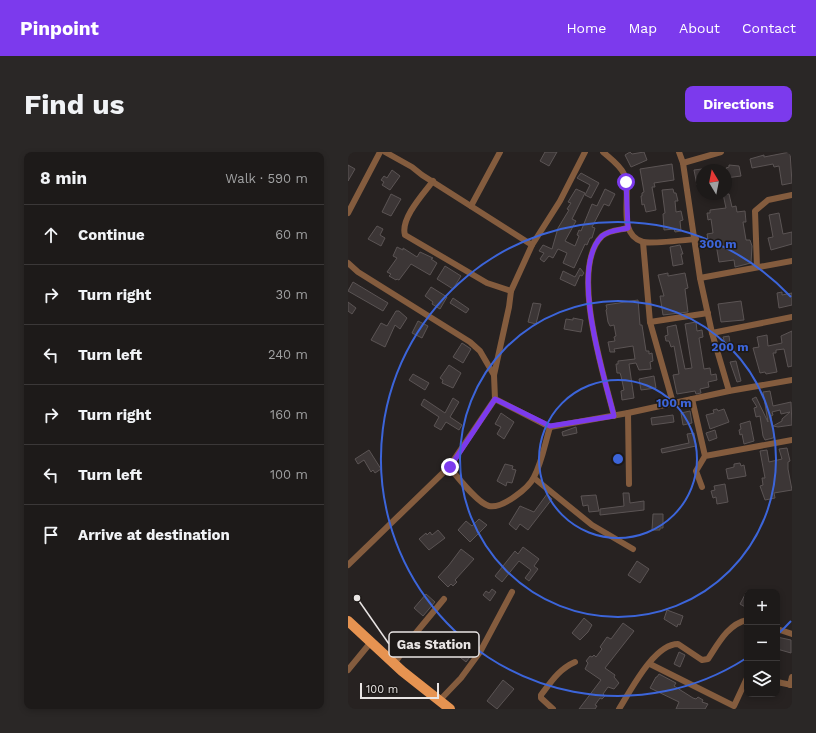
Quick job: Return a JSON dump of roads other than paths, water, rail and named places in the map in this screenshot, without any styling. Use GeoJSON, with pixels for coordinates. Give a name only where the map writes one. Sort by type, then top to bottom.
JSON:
{"type":"FeatureCollection","features":[{"type":"Feature","properties":{"kind":"main road"},"geometry":{"type":"LineString","coordinates":[[348,621],[394,664],[450,709]]}},
{"type":"Feature","properties":{"kind":"street"},"geometry":{"type":"LineString","coordinates":[[348,213],[380,152]]}},
{"type":"Feature","properties":{"kind":"street"},"geometry":{"type":"LineString","coordinates":[[385,152],[532,245]]}},
{"type":"Feature","properties":{"kind":"street"},"geometry":{"type":"LineString","coordinates":[[471,206],[500,152]]}},
{"type":"Feature","properties":{"kind":"street"},"geometry":{"type":"LineString","coordinates":[[348,565],[450,467],[495,399],[494,375],[511,292],[532,245],[564,193],[584,152]]}},
{"type":"Feature","properties":{"kind":"street"},"geometry":{"type":"LineString","coordinates":[[603,152],[619,166],[625,175],[628,228],[632,235],[643,242],[696,239]]}},
{"type":"Feature","properties":{"kind":"street"},"geometry":{"type":"LineString","coordinates":[[679,152],[683,163],[696,239],[700,278],[712,333],[729,391]]}},
{"type":"Feature","properties":{"kind":"street"},"geometry":{"type":"LineString","coordinates":[[683,163],[721,152]]}},
{"type":"Feature","properties":{"kind":"street"},"geometry":{"type":"LineString","coordinates":[[433,181],[405,220],[403,229],[405,235],[487,283],[511,292]]}},
{"type":"Feature","properties":{"kind":"street"},"geometry":{"type":"LineString","coordinates":[[757,268],[755,211],[768,200],[792,195]]}},
{"type":"Feature","properties":{"kind":"street"},"geometry":{"type":"LineString","coordinates":[[614,416],[596,342],[589,301],[588,273],[592,254],[602,236],[628,228]]}},
{"type":"Feature","properties":{"kind":"street"},"geometry":{"type":"LineString","coordinates":[[643,242],[650,322],[672,403]]}},
{"type":"Feature","properties":{"kind":"street"},"geometry":{"type":"LineString","coordinates":[[700,278],[792,260]]}},
{"type":"Feature","properties":{"kind":"street"},"geometry":{"type":"LineString","coordinates":[[348,263],[358,272],[457,336],[470,342],[480,351],[494,375]]}},
{"type":"Feature","properties":{"kind":"street"},"geometry":{"type":"LineString","coordinates":[[650,322],[708,313]]}},
{"type":"Feature","properties":{"kind":"street"},"geometry":{"type":"LineString","coordinates":[[712,333],[792,317]]}},
{"type":"Feature","properties":{"kind":"street"},"geometry":{"type":"LineString","coordinates":[[495,399],[550,426],[614,416],[729,391],[792,380]]}},
{"type":"Feature","properties":{"kind":"street"},"geometry":{"type":"LineString","coordinates":[[692,399],[705,456],[696,471],[702,487]]}},
{"type":"Feature","properties":{"kind":"street"},"geometry":{"type":"LineString","coordinates":[[628,413],[629,484]]}},
{"type":"Feature","properties":{"kind":"street"},"geometry":{"type":"LineString","coordinates":[[450,467],[477,498],[489,506],[502,505],[516,496],[534,478],[550,426]]}},
{"type":"Feature","properties":{"kind":"street"},"geometry":{"type":"LineString","coordinates":[[705,456],[792,440]]}},
{"type":"Feature","properties":{"kind":"street"},"geometry":{"type":"LineString","coordinates":[[534,478],[592,525],[633,549]]}},
{"type":"Feature","properties":{"kind":"street"},"geometry":{"type":"LineString","coordinates":[[439,701],[462,678],[480,652],[512,592]]}},
{"type":"Feature","properties":{"kind":"street"},"geometry":{"type":"LineString","coordinates":[[394,664],[444,598]]}},
{"type":"Feature","properties":{"kind":"street"},"geometry":{"type":"LineString","coordinates":[[620,709],[644,670],[665,647],[672,644],[678,644],[702,660],[708,659],[730,627],[744,621]]}},
{"type":"Feature","properties":{"kind":"street"},"geometry":{"type":"LineString","coordinates":[[780,630],[792,634]]}},
{"type":"Feature","properties":{"kind":"street"},"geometry":{"type":"LineString","coordinates":[[348,670],[371,642]]}},
{"type":"Feature","properties":{"kind":"street"},"geometry":{"type":"LineString","coordinates":[[553,709],[541,698],[541,695],[558,672],[565,666],[575,662]]}},
{"type":"Feature","properties":{"kind":"street"},"geometry":{"type":"LineString","coordinates":[[650,664],[734,708],[744,685]]}},
{"type":"Feature","properties":{"kind":"street"},"geometry":{"type":"LineString","coordinates":[[780,683],[791,685],[792,677]]}},
{"type":"Feature","properties":{"kind":"place","name":"Gas Station"},"geometry":{"type":"Point","coordinates":[357,598]}}]}
